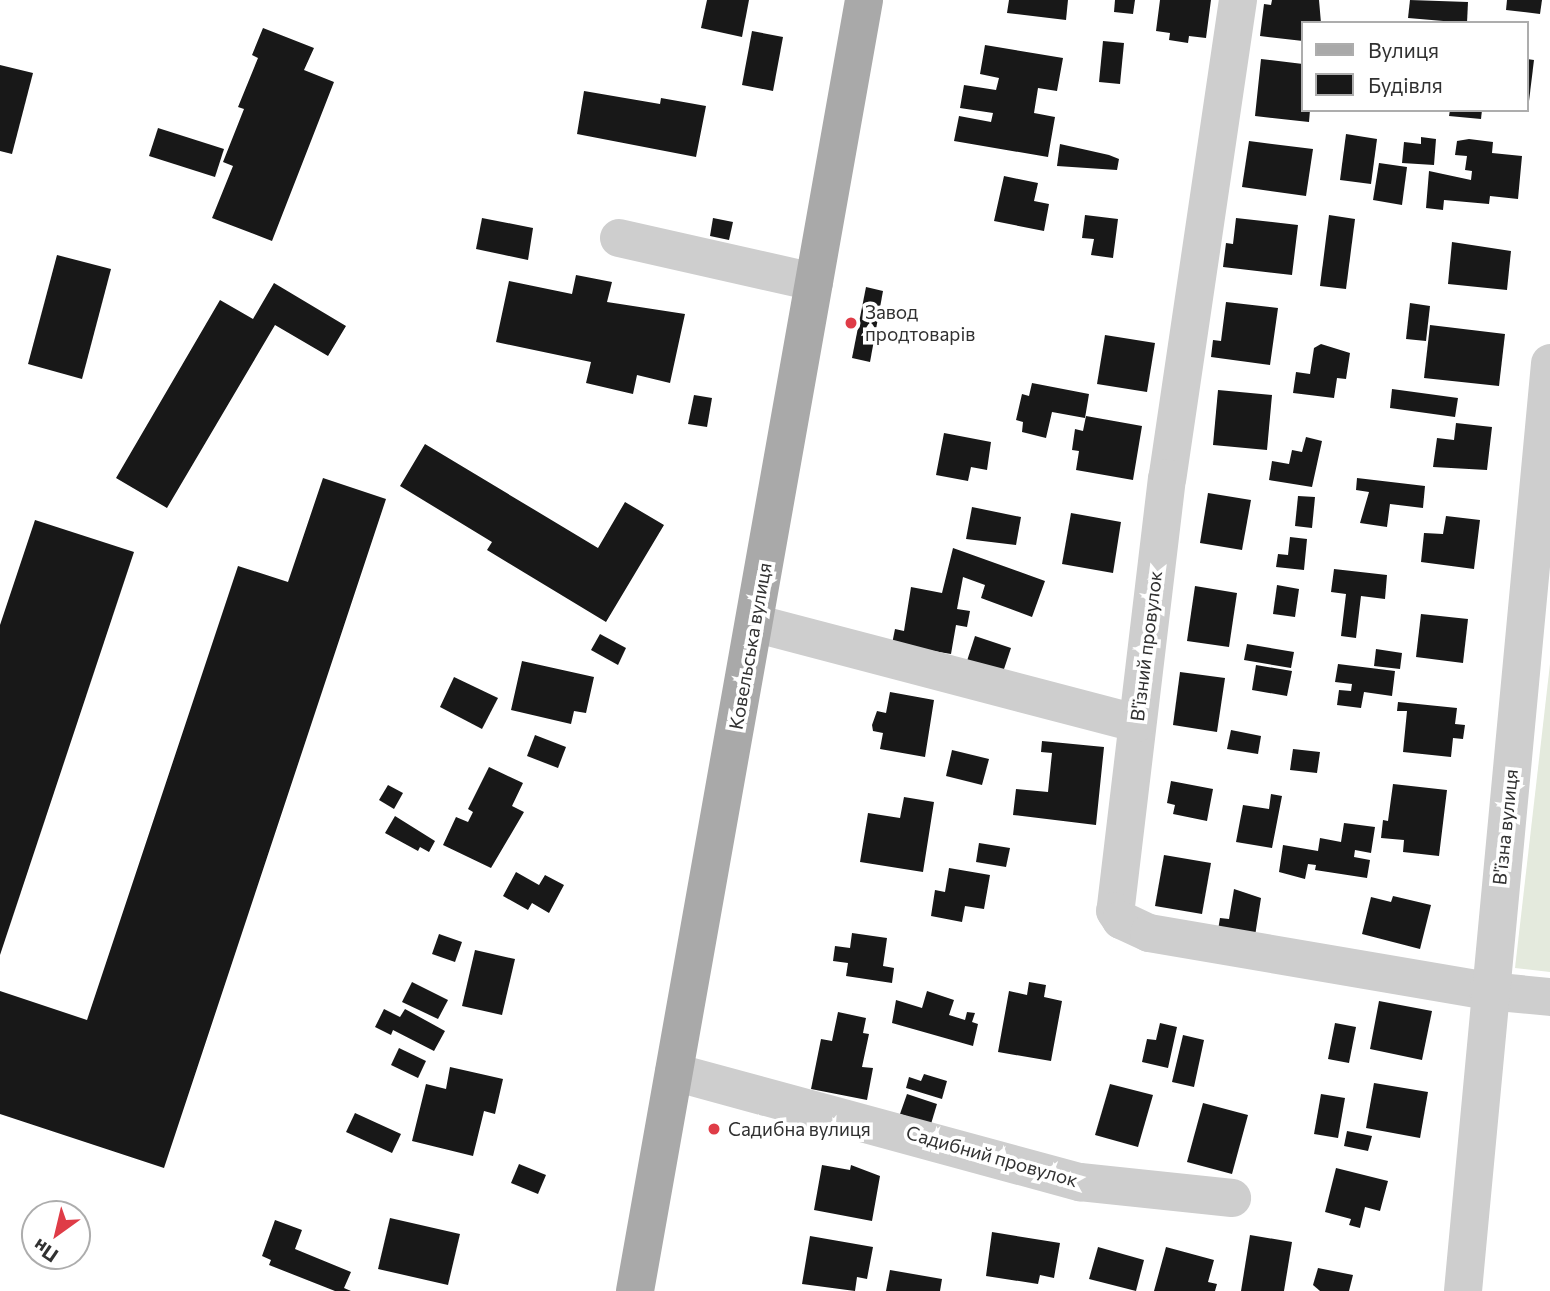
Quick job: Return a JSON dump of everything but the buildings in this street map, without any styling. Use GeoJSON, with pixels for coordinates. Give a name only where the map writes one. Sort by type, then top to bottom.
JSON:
{"type":"FeatureCollection","features":[{"type":"Feature","properties":{"kind":"main road","name":"Ковельська вулиця"},"geometry":{"type":"LineString","coordinates":[[635,1291],[864,0]]}},
{"type":"Feature","properties":{"kind":"street","name":"В'їзний провулок"},"geometry":{"type":"LineString","coordinates":[[1238,0],[1113,899],[1121,920],[1149,933],[1488,991],[1550,997]]}},
{"type":"Feature","properties":{"kind":"street"},"geometry":{"type":"LineString","coordinates":[[619,238],[814,282]]}},
{"type":"Feature","properties":{"kind":"street","name":"В'їзна вулиця"},"geometry":{"type":"LineString","coordinates":[[1463,1291],[1488,991],[1550,363]]}},
{"type":"Feature","properties":{"kind":"street"},"geometry":{"type":"LineString","coordinates":[[754,623],[1136,723]]}},
{"type":"Feature","properties":{"kind":"street","name":"Садибний провулок"},"geometry":{"type":"LineString","coordinates":[[674,1072],[1080,1182],[1232,1198]]}},
{"type":"Feature","properties":{"kind":"shaded area"},"geometry":{"type":"Polygon","coordinates":[[[1550,664],[1550,972],[1515,968],[1550,664]]]}},
{"type":"Feature","properties":{"kind":"place","name":"Завод продтоварів"},"geometry":{"type":"Point","coordinates":[851,323]}},
{"type":"Feature","properties":{"kind":"place","name":"Садибна вулиця"},"geometry":{"type":"Point","coordinates":[714,1129]}}]}
